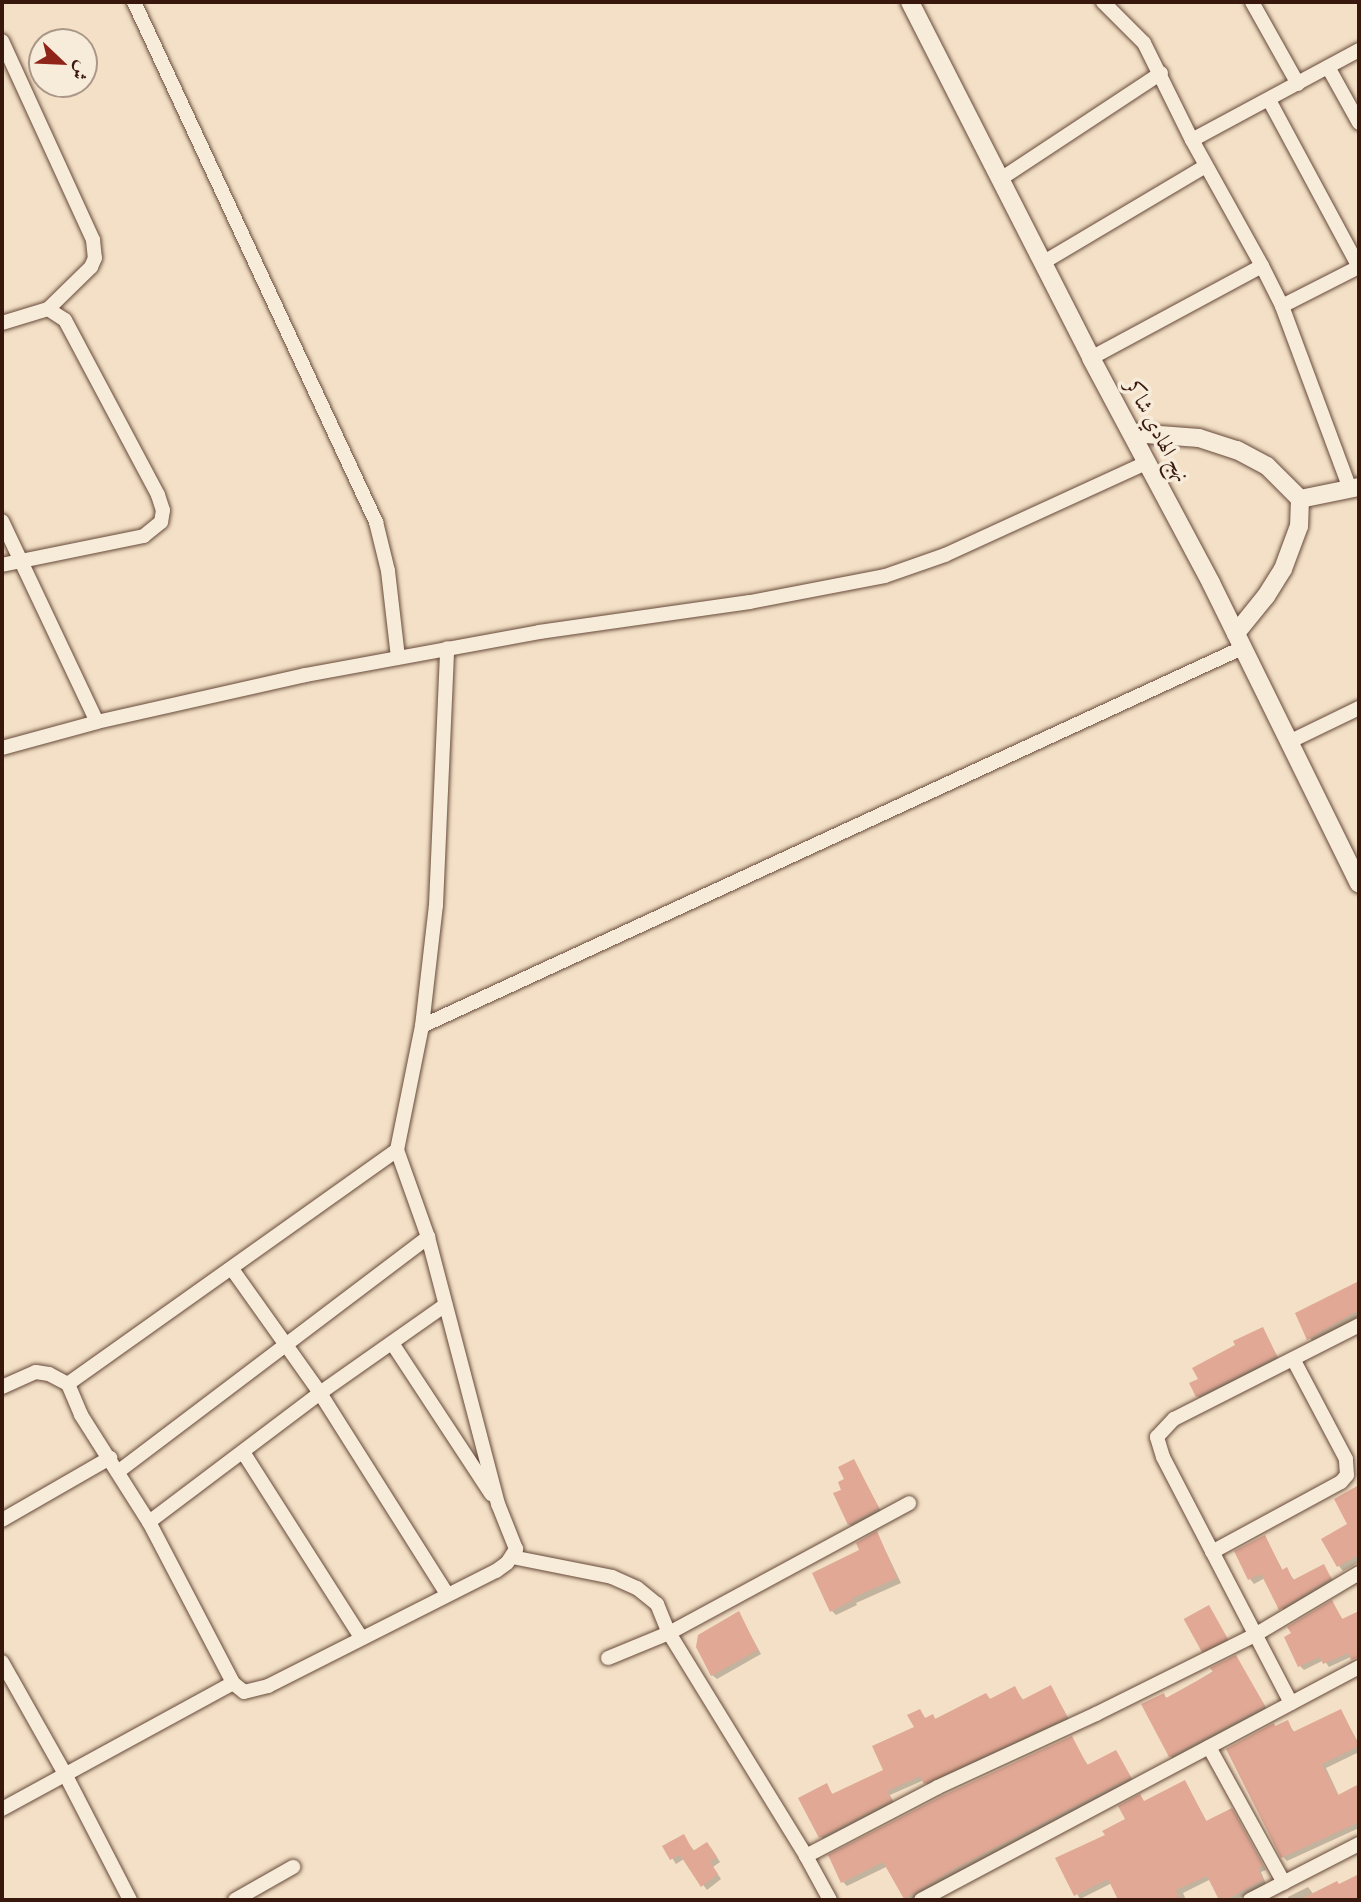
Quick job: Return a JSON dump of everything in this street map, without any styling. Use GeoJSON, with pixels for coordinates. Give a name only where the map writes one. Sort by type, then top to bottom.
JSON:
{"type":"FeatureCollection","features":[{"type":"Feature","properties":{"kind":"street"},"geometry":{"type":"LineString","coordinates":[[134,2],[376,522],[388,572],[398,657]]}},
{"type":"Feature","properties":{"kind":"street","name":"نهج الهادي شاكر"},"geometry":{"type":"LineString","coordinates":[[910,2],[1091,358],[1148,462],[1359,884]]}},
{"type":"Feature","properties":{"kind":"street"},"geometry":{"type":"LineString","coordinates":[[1103,2],[1143,43],[1192,140],[1262,266],[1282,306],[1354,488],[1300,499]]}},
{"type":"Feature","properties":{"kind":"street"},"geometry":{"type":"LineString","coordinates":[[1252,2],[1298,84]]}},
{"type":"Feature","properties":{"kind":"street"},"geometry":{"type":"LineString","coordinates":[[2,41],[93,240],[94,258],[91,267],[48,309],[2,323]]}},
{"type":"Feature","properties":{"kind":"street"},"geometry":{"type":"LineString","coordinates":[[1192,140],[1359,50]]}},
{"type":"Feature","properties":{"kind":"street"},"geometry":{"type":"LineString","coordinates":[[1328,67],[1359,123]]}},
{"type":"Feature","properties":{"kind":"street"},"geometry":{"type":"LineString","coordinates":[[999,180],[1161,74]]}},
{"type":"Feature","properties":{"kind":"street"},"geometry":{"type":"LineString","coordinates":[[1269,100],[1359,267],[1282,306]]}},
{"type":"Feature","properties":{"kind":"street"},"geometry":{"type":"LineString","coordinates":[[1044,262],[1206,166]]}},
{"type":"Feature","properties":{"kind":"street"},"geometry":{"type":"LineString","coordinates":[[1091,358],[1262,266]]}},
{"type":"Feature","properties":{"kind":"street"},"geometry":{"type":"LineString","coordinates":[[2,565],[144,536],[161,522],[163,510],[158,495],[72,329],[58,314],[48,309]]}},
{"type":"Feature","properties":{"kind":"street"},"geometry":{"type":"LineString","coordinates":[[422,1026],[1239,641],[1283,569],[1299,526],[1300,499],[1267,466],[1237,450],[1199,438],[1133,433]]}},
{"type":"Feature","properties":{"kind":"street"},"geometry":{"type":"LineString","coordinates":[[2,748],[97,722],[398,657],[539,632],[750,602],[885,576],[944,555],[1148,462]]}},
{"type":"Feature","properties":{"kind":"street"},"geometry":{"type":"LineString","coordinates":[[2,522],[97,722]]}},
{"type":"Feature","properties":{"kind":"street"},"geometry":{"type":"LineString","coordinates":[[2,1388],[36,1372],[49,1374],[68,1384],[80,1415],[119,1471],[149,1522],[239,1690],[254,1691],[496,1571],[512,1557],[515,1542],[498,1504],[428,1237],[397,1150],[422,1026],[440,859],[447,648]]}},
{"type":"Feature","properties":{"kind":"street"},"geometry":{"type":"LineString","coordinates":[[1289,742],[1359,708]]}},
{"type":"Feature","properties":{"kind":"street"},"geometry":{"type":"LineString","coordinates":[[68,1384],[397,1150]]}},
{"type":"Feature","properties":{"kind":"street"},"geometry":{"type":"LineString","coordinates":[[119,1471],[428,1237]]}},
{"type":"Feature","properties":{"kind":"street"},"geometry":{"type":"LineString","coordinates":[[232,1269],[320,1393],[447,1594]]}},
{"type":"Feature","properties":{"kind":"street"},"geometry":{"type":"LineString","coordinates":[[149,1522],[320,1393],[445,1305]]}},
{"type":"Feature","properties":{"kind":"street"},"geometry":{"type":"LineString","coordinates":[[1291,1703],[1163,1457],[1157,1437],[1174,1419],[1359,1325]]}},
{"type":"Feature","properties":{"kind":"street"},"geometry":{"type":"LineString","coordinates":[[392,1343],[498,1504]]}},
{"type":"Feature","properties":{"kind":"street"},"geometry":{"type":"LineString","coordinates":[[1212,1552],[1341,1482],[1347,1475],[1346,1459],[1293,1359]]}},
{"type":"Feature","properties":{"kind":"street"},"geometry":{"type":"LineString","coordinates":[[243,1452],[361,1637]]}},
{"type":"Feature","properties":{"kind":"street"},"geometry":{"type":"LineString","coordinates":[[2,1520],[110,1458]]}},
{"type":"Feature","properties":{"kind":"street"},"geometry":{"type":"LineString","coordinates":[[608,1658],[669,1633],[909,1503]]}},
{"type":"Feature","properties":{"kind":"street"},"geometry":{"type":"LineString","coordinates":[[512,1557],[626,1582],[657,1604],[669,1633],[806,1856],[830,1900]]}},
{"type":"Feature","properties":{"kind":"street"},"geometry":{"type":"LineString","coordinates":[[806,1856],[939,1787],[1096,1714],[1255,1635],[1359,1573]]}},
{"type":"Feature","properties":{"kind":"street"},"geometry":{"type":"LineString","coordinates":[[2,1662],[65,1774],[130,1900]]}},
{"type":"Feature","properties":{"kind":"street"},"geometry":{"type":"LineString","coordinates":[[920,1900],[1359,1667]]}},
{"type":"Feature","properties":{"kind":"street"},"geometry":{"type":"LineString","coordinates":[[2,1809],[233,1683]]}},
{"type":"Feature","properties":{"kind":"street"},"geometry":{"type":"LineString","coordinates":[[1209,1747],[1283,1883]]}},
{"type":"Feature","properties":{"kind":"street"},"geometry":{"type":"LineString","coordinates":[[1250,1900],[1359,1844]]}},
{"type":"Feature","properties":{"kind":"street"},"geometry":{"type":"LineString","coordinates":[[235,1900],[293,1867]]}},
{"type":"Feature","properties":{"kind":"building"},"geometry":{"type":"Polygon","coordinates":[[[1359,1281],[1359,1310],[1307,1340],[1295,1313],[1359,1281]]]}},
{"type":"Feature","properties":{"kind":"building"},"geometry":{"type":"Polygon","coordinates":[[[1263,1327],[1277,1356],[1196,1397],[1189,1383],[1198,1379],[1192,1368],[1235,1345],[1233,1341],[1263,1327]]]}},
{"type":"Feature","properties":{"kind":"building"},"geometry":{"type":"Polygon","coordinates":[[[854,1459],[879,1508],[848,1525],[833,1493],[841,1490],[838,1482],[844,1479],[838,1467],[854,1459]]]}},
{"type":"Feature","properties":{"kind":"building"},"geometry":{"type":"Polygon","coordinates":[[[1359,1485],[1359,1555],[1337,1567],[1321,1539],[1347,1524],[1334,1499],[1359,1485]]]}},
{"type":"Feature","properties":{"kind":"building"},"geometry":{"type":"Polygon","coordinates":[[[877,1531],[897,1578],[852,1598],[853,1600],[830,1612],[812,1573],[859,1550],[856,1543],[877,1531]]]}},
{"type":"Feature","properties":{"kind":"building"},"geometry":{"type":"Polygon","coordinates":[[[1265,1535],[1282,1570],[1287,1567],[1293,1580],[1324,1564],[1331,1578],[1279,1610],[1261,1574],[1248,1580],[1234,1551],[1265,1535]]]}},
{"type":"Feature","properties":{"kind":"building"},"geometry":{"type":"Polygon","coordinates":[[[1332,1600],[1342,1619],[1359,1611],[1359,1657],[1351,1660],[1348,1653],[1323,1664],[1320,1657],[1298,1667],[1284,1637],[1291,1633],[1287,1627],[1332,1600]]]}},
{"type":"Feature","properties":{"kind":"building"},"geometry":{"type":"Polygon","coordinates":[[[1209,1605],[1227,1638],[1202,1652],[1184,1619],[1209,1605]]]}},
{"type":"Feature","properties":{"kind":"building"},"geometry":{"type":"Polygon","coordinates":[[[739,1611],[758,1650],[711,1676],[696,1647],[698,1635],[739,1611]]]}},
{"type":"Feature","properties":{"kind":"building"},"geometry":{"type":"Polygon","coordinates":[[[1236,1655],[1265,1706],[1169,1757],[1141,1704],[1164,1693],[1166,1698],[1213,1672],[1210,1668],[1236,1655]]]}},
{"type":"Feature","properties":{"kind":"building"},"geometry":{"type":"Polygon","coordinates":[[[1051,1685],[1067,1717],[924,1784],[920,1776],[887,1791],[892,1800],[819,1838],[798,1798],[827,1783],[832,1794],[883,1770],[872,1746],[914,1727],[907,1715],[920,1709],[925,1718],[933,1714],[935,1719],[986,1693],[990,1699],[1015,1686],[1022,1700],[1051,1685]]]}},
{"type":"Feature","properties":{"kind":"building"},"geometry":{"type":"Polygon","coordinates":[[[1341,1709],[1359,1746],[1322,1764],[1338,1795],[1359,1784],[1359,1822],[1281,1858],[1226,1749],[1274,1723],[1275,1726],[1288,1720],[1293,1732],[1341,1709]]]}},
{"type":"Feature","properties":{"kind":"building"},"geometry":{"type":"Polygon","coordinates":[[[1072,1736],[1087,1765],[1116,1750],[1131,1777],[954,1869],[904,1899],[883,1862],[841,1883],[828,1855],[942,1796],[1072,1736]]]}},
{"type":"Feature","properties":{"kind":"building"},"geometry":{"type":"Polygon","coordinates":[[[1185,1780],[1206,1821],[1232,1808],[1263,1866],[1258,1868],[1263,1880],[1225,1900],[1219,1900],[1207,1876],[1176,1890],[1180,1900],[1118,1900],[1108,1879],[1074,1896],[1055,1858],[1105,1835],[1102,1831],[1125,1819],[1118,1806],[1140,1794],[1144,1801],[1185,1780]]]}},
{"type":"Feature","properties":{"kind":"building"},"geometry":{"type":"Polygon","coordinates":[[[684,1834],[693,1851],[707,1842],[717,1857],[710,1862],[718,1874],[701,1887],[680,1855],[670,1860],[662,1846],[684,1834]]]}},
{"type":"Feature","properties":{"kind":"building"},"geometry":{"type":"Polygon","coordinates":[[[1359,1874],[1359,1900],[1299,1900],[1337,1881],[1339,1884],[1359,1874]]]}}]}
